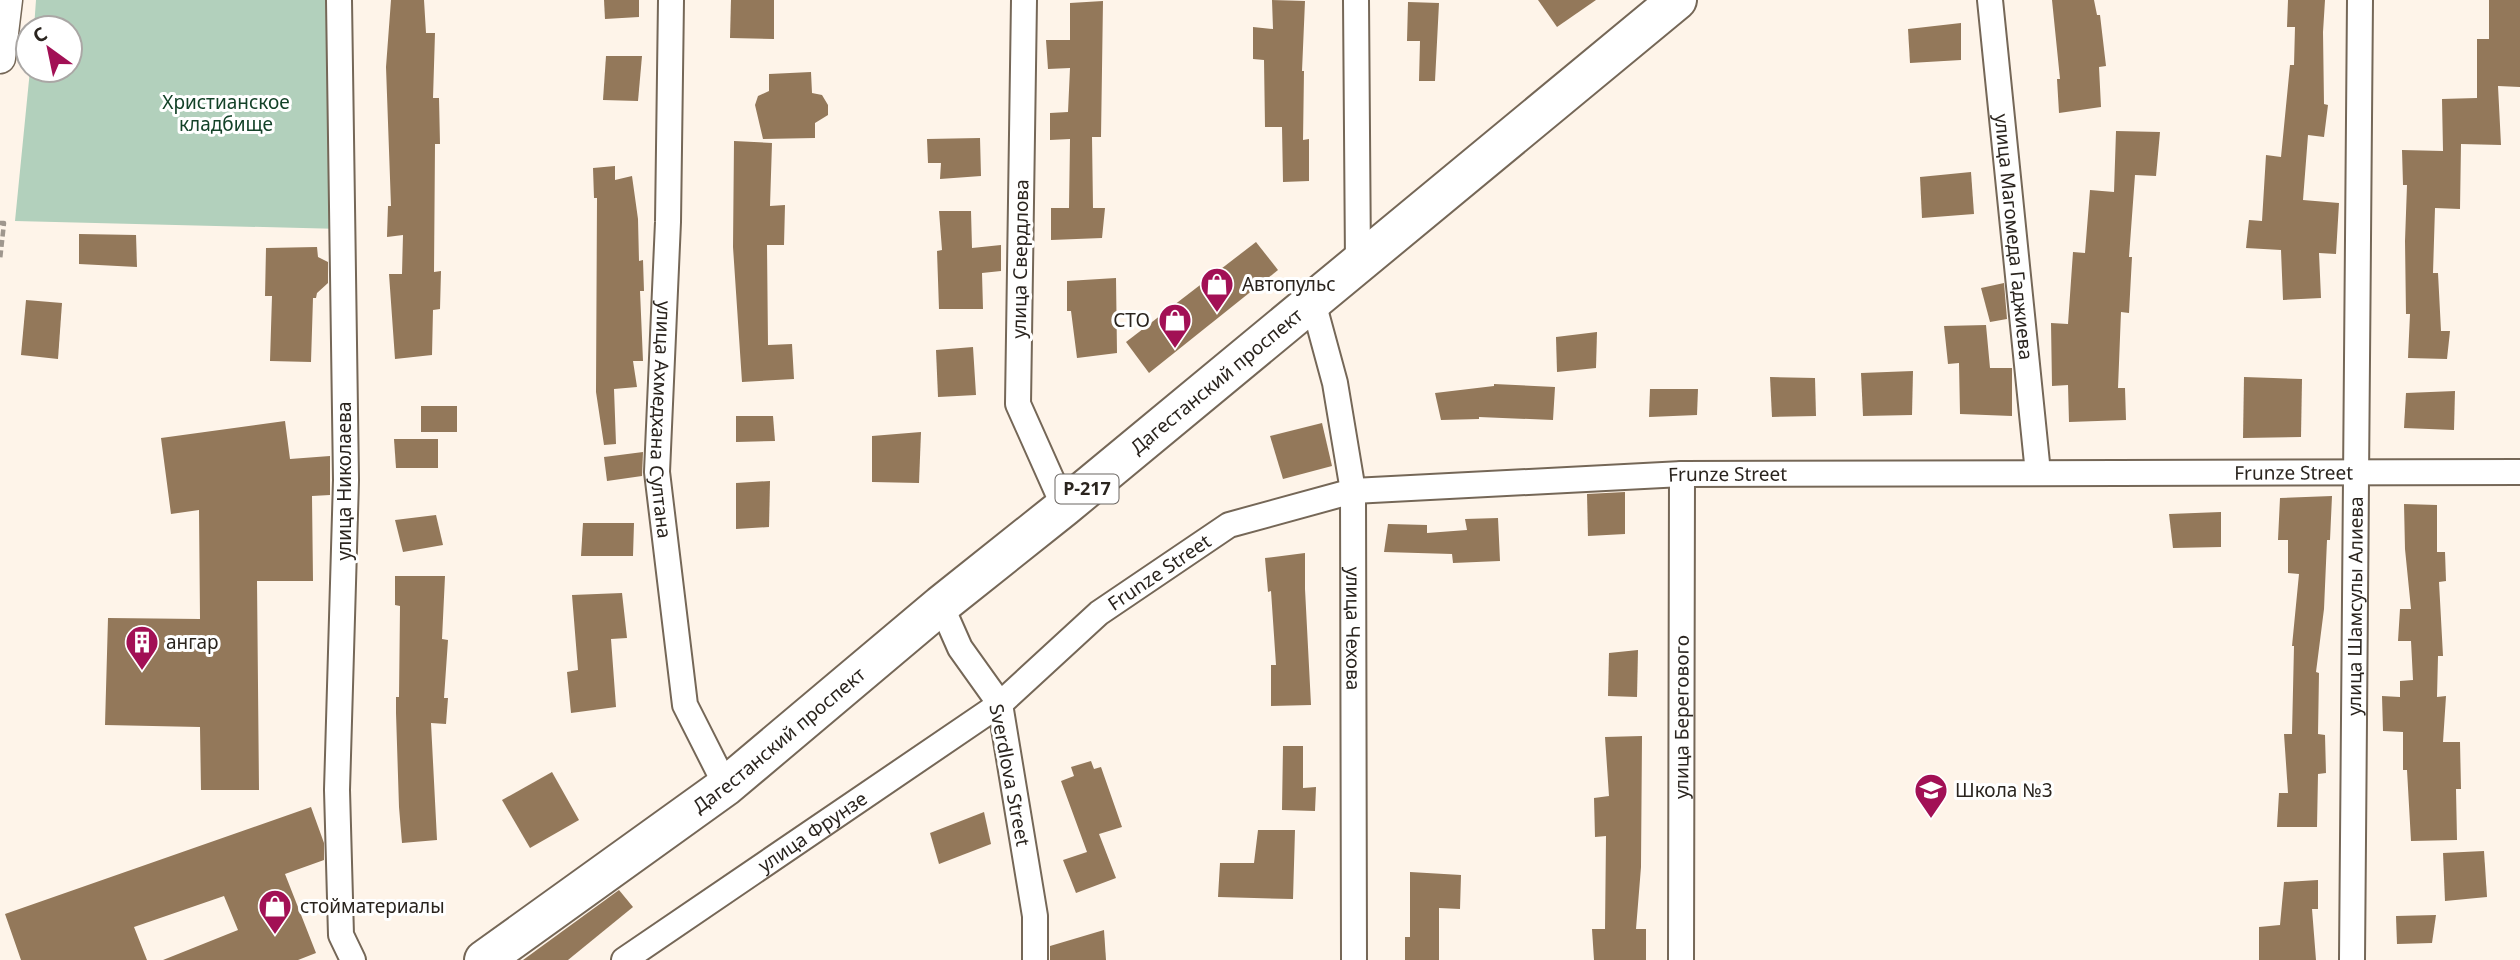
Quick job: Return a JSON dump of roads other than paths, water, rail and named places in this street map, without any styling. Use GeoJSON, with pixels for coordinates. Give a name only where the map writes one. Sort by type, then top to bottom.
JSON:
{"type":"FeatureCollection","features":[{"type":"Feature","properties":{"kind":"highway","name":"Дагестанский проспект"},"geometry":{"type":"LineString","coordinates":[[496,957],[726,786],[941,605],[1065,508],[1677,0]]}},
{"type":"Feature","properties":{"kind":"street"},"geometry":{"type":"LineString","coordinates":[[0,58],[7,0]]}},
{"type":"Feature","properties":{"kind":"street","name":"улица Николаева"},"geometry":{"type":"LineString","coordinates":[[339,0],[346,480],[337,790],[341,935],[352,960]]}},
{"type":"Feature","properties":{"kind":"street","name":"улица Ахмедхана Султана"},"geometry":{"type":"LineString","coordinates":[[671,0],[668,222],[657,472],[685,705],[726,786]]}},
{"type":"Feature","properties":{"kind":"street","name":"улица Свердлова"},"geometry":{"type":"LineString","coordinates":[[1024,0],[1018,404],[1065,508]]}},
{"type":"Feature","properties":{"kind":"street"},"geometry":{"type":"LineString","coordinates":[[1356,0],[1358,264]]}},
{"type":"Feature","properties":{"kind":"street","name":"улица Магомеда Гаджиева"},"geometry":{"type":"LineString","coordinates":[[1990,0],[2038,473]]}},
{"type":"Feature","properties":{"kind":"street","name":"улица Шамсулы Алиева"},"geometry":{"type":"LineString","coordinates":[[2352,960],[2360,0]]}},
{"type":"Feature","properties":{"kind":"street","name":"улица Чехова"},"geometry":{"type":"LineString","coordinates":[[1312,302],[1335,383],[1353,491],[1354,960]]}},
{"type":"Feature","properties":{"kind":"street","name":"Frunze Street"},"geometry":{"type":"LineString","coordinates":[[1000,704],[1099,612],[1229,525],[1353,491],[1682,474],[2520,472]]}},
{"type":"Feature","properties":{"kind":"street","name":"улица Берегового"},"geometry":{"type":"LineString","coordinates":[[1681,960],[1682,474]]}},
{"type":"Feature","properties":{"kind":"street","name":"Sverdlova Street"},"geometry":{"type":"LineString","coordinates":[[941,605],[960,648],[1000,704],[1035,916],[1035,960]]}},
{"type":"Feature","properties":{"kind":"street","name":"улица Фрунзе"},"geometry":{"type":"LineString","coordinates":[[624,960],[1000,704]]}},
{"type":"Feature","properties":{"kind":"place","name":"Автопульс"},"geometry":{"type":"Point","coordinates":[1217,314]}},
{"type":"Feature","properties":{"kind":"place","name":"СТО"},"geometry":{"type":"Point","coordinates":[1175,350]}},
{"type":"Feature","properties":{"kind":"place","name":"ангар"},"geometry":{"type":"Point","coordinates":[142,672]}},
{"type":"Feature","properties":{"kind":"place","name":"Школа №3"},"geometry":{"type":"Point","coordinates":[1931,820]}},
{"type":"Feature","properties":{"kind":"place","name":"стойматериалы"},"geometry":{"type":"Point","coordinates":[275,936]}},
{"type":"Feature","properties":{"kind":"park label","name":"Христианское кладбище"},"geometry":{"type":"Point","coordinates":[226,113]}}]}
